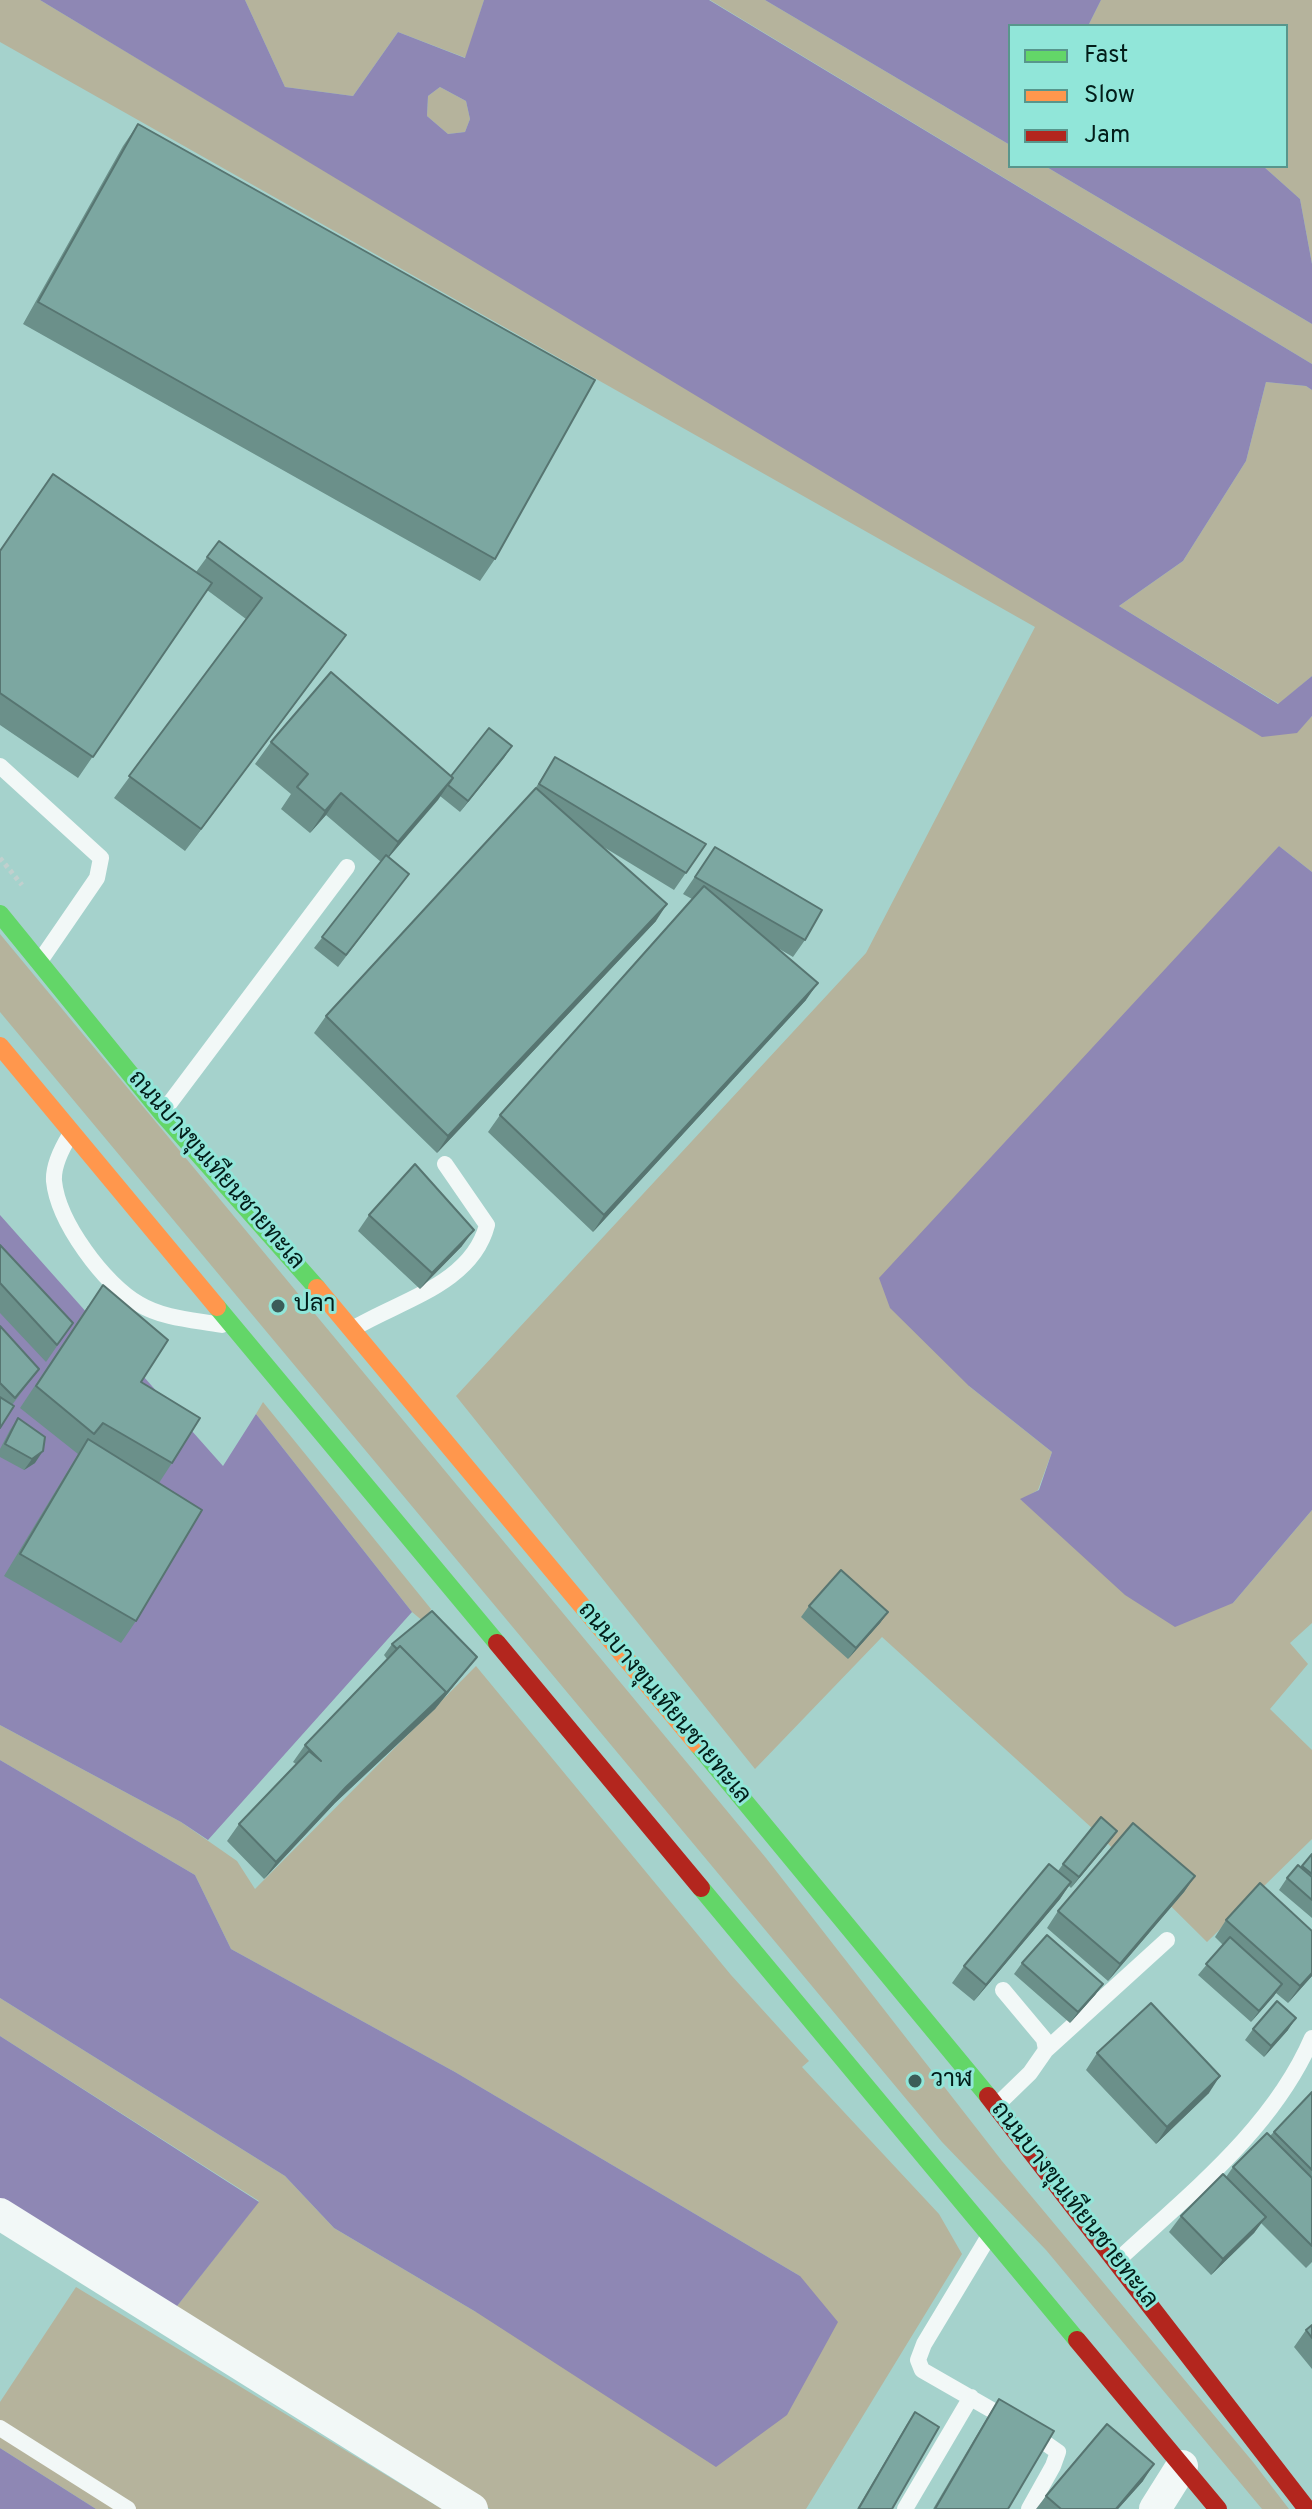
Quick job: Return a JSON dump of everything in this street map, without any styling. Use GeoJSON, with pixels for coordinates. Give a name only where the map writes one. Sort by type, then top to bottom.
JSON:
{"type":"FeatureCollection","features":[{"type":"Feature","properties":{"kind":"main road","name":"ถนนบางขุนเทียนชายทะเล"},"geometry":{"type":"LineString","coordinates":[[0,914],[162,1113],[353,1329],[996,2106],[1307,2509]]}},
{"type":"Feature","properties":{"kind":"main road"},"geometry":{"type":"LineString","coordinates":[[0,1046],[933,2167],[995,2227],[1218,2509]]}},
{"type":"Feature","properties":{"kind":"street"},"geometry":{"type":"LineString","coordinates":[[0,2214],[472,2509]]}},
{"type":"Feature","properties":{"kind":"street"},"geometry":{"type":"LineString","coordinates":[[1155,2509],[1182,2466]]}},
{"type":"Feature","properties":{"kind":"lane"},"geometry":{"type":"LineString","coordinates":[[0,766],[101,858],[97,878],[39,962]]}},
{"type":"Feature","properties":{"kind":"lane"},"geometry":{"type":"LineString","coordinates":[[162,1113],[347,867]]}},
{"type":"Feature","properties":{"kind":"lane"},"geometry":{"type":"LineString","coordinates":[[71,1134],[60,1152],[54,1180],[78,1241],[95,1264],[140,1305],[166,1315],[232,1327]]}},
{"type":"Feature","properties":{"kind":"lane"},"geometry":{"type":"LineString","coordinates":[[353,1329],[454,1274],[472,1258],[483,1240],[487,1225],[445,1164]]}},
{"type":"Feature","properties":{"kind":"lane"},"geometry":{"type":"LineString","coordinates":[[996,2106],[1030,2073],[1046,2050],[1167,1940]]}},
{"type":"Feature","properties":{"kind":"lane"},"geometry":{"type":"LineString","coordinates":[[1003,1990],[1044,2039],[1046,2050]]}},
{"type":"Feature","properties":{"kind":"lane"},"geometry":{"type":"LineString","coordinates":[[1117,2261],[1204,2181],[1274,2106],[1312,2038]]}},
{"type":"Feature","properties":{"kind":"lane"},"geometry":{"type":"LineString","coordinates":[[995,2227],[918,2356],[922,2370],[1058,2452],[1029,2509]]}},
{"type":"Feature","properties":{"kind":"lane"},"geometry":{"type":"LineString","coordinates":[[905,2509],[971,2397]]}},
{"type":"Feature","properties":{"kind":"lane"},"geometry":{"type":"LineString","coordinates":[[0,2428],[128,2509]]}},
{"type":"Feature","properties":{"kind":"shaded area"},"geometry":{"type":"Polygon","coordinates":[[[0,0],[40,0],[856,490],[1296,733],[1312,716],[1312,872],[1279,846],[969,1386],[1052,1452],[1038,1490],[1021,1500],[1233,1603],[1312,1510],[1312,1623],[1290,1643],[1308,1664],[1270,1709],[1312,1750],[1312,1839],[1207,1942],[1093,1829],[882,1637],[755,1769],[456,1396],[866,953],[1035,627],[0,42],[0,0]]]}},
{"type":"Feature","properties":{"kind":"shaded area"},"geometry":{"type":"Polygon","coordinates":[[[40,0],[245,0],[285,87],[353,96],[398,32],[465,58],[484,0],[709,0],[1312,364],[1312,390],[1306,386],[1266,382],[1246,461],[1183,561],[1119,606],[1278,704],[1312,676],[1312,716],[1297,733],[1262,737],[40,0]],[[440,87],[428,96],[427,116],[448,134],[465,132],[470,119],[466,101],[440,87]]]}},
{"type":"Feature","properties":{"kind":"shaded area"},"geometry":{"type":"Polygon","coordinates":[[[245,0],[484,0],[466,58],[398,32],[353,96],[285,87],[245,0]]]}},
{"type":"Feature","properties":{"kind":"shaded area"},"geometry":{"type":"Polygon","coordinates":[[[710,0],[765,0],[1008,144],[1008,168],[1048,168],[1312,324],[1312,364],[710,0]]]}},
{"type":"Feature","properties":{"kind":"shaded area"},"geometry":{"type":"Polygon","coordinates":[[[765,0],[1101,0],[1089,24],[1008,24],[1008,144],[765,0]]]}},
{"type":"Feature","properties":{"kind":"shaded area"},"geometry":{"type":"Polygon","coordinates":[[[1101,0],[1312,0],[1312,264],[1300,199],[1265,168],[1288,168],[1288,24],[1089,24],[1101,0]]]}},
{"type":"Feature","properties":{"kind":"shaded area"},"geometry":{"type":"Polygon","coordinates":[[[440,87],[466,101],[470,119],[465,132],[448,134],[427,116],[428,96],[440,87]]]}},
{"type":"Feature","properties":{"kind":"shaded area"},"geometry":{"type":"Polygon","coordinates":[[[1048,168],[1265,168],[1300,199],[1312,264],[1312,324],[1048,168]]]}},
{"type":"Feature","properties":{"kind":"shaded area"},"geometry":{"type":"Polygon","coordinates":[[[1266,382],[1306,386],[1312,390],[1312,676],[1279,704],[1119,606],[1183,561],[1246,461],[1266,382]]]}},
{"type":"Feature","properties":{"kind":"shaded area"},"geometry":{"type":"Polygon","coordinates":[[[1279,846],[1312,872],[1312,1510],[1233,1603],[1175,1627],[1125,1595],[1020,1499],[1039,1490],[1052,1452],[969,1386],[890,1308],[879,1278],[1279,846]]]}},
{"type":"Feature","properties":{"kind":"shaded area"},"geometry":{"type":"Polygon","coordinates":[[[0,934],[766,1858],[1002,2161],[1289,2509],[1262,2509],[1046,2250],[942,2142],[0,1012],[0,934]]]}},
{"type":"Feature","properties":{"kind":"shaded area"},"geometry":{"type":"Polygon","coordinates":[[[0,1215],[223,1466],[256,1414],[412,1612],[208,1840],[181,1822],[0,1725],[0,1215]]]}},
{"type":"Feature","properties":{"kind":"shaded area"},"geometry":{"type":"Polygon","coordinates":[[[263,1402],[431,1609],[424,1622],[412,1612],[256,1414],[263,1402]]]}},
{"type":"Feature","properties":{"kind":"shaded area"},"geometry":{"type":"Polygon","coordinates":[[[476,1666],[731,1975],[809,2061],[802,2067],[939,2214],[962,2254],[806,2509],[490,2509],[170,2315],[259,2201],[0,2036],[0,1998],[285,2176],[334,2228],[476,2312],[800,2276],[455,2072],[231,1949],[195,1875],[0,1760],[0,1725],[181,1822],[237,1861],[255,1889],[476,1666]]]}},
{"type":"Feature","properties":{"kind":"shaded area"},"geometry":{"type":"Polygon","coordinates":[[[0,1760],[195,1875],[231,1949],[455,2072],[800,2276],[838,2322],[787,2415],[716,2467],[476,2312],[334,2228],[285,2176],[0,1998],[0,1760]]]}},
{"type":"Feature","properties":{"kind":"shaded area"},"geometry":{"type":"Polygon","coordinates":[[[0,2036],[259,2202],[170,2315],[0,2205],[0,2036]]]}},
{"type":"Feature","properties":{"kind":"shaded area"},"geometry":{"type":"Polygon","coordinates":[[[76,2287],[442,2509],[96,2509],[0,2448],[0,2402],[76,2287]]]}},
{"type":"Feature","properties":{"kind":"shaded area"},"geometry":{"type":"Polygon","coordinates":[[[0,2448],[96,2509],[0,2509],[0,2448]]]}},
{"type":"Feature","properties":{"kind":"building"},"geometry":{"type":"Polygon","coordinates":[[[138,124],[595,380],[495,559],[38,302],[138,124]]]}},
{"type":"Feature","properties":{"kind":"building"},"geometry":{"type":"Polygon","coordinates":[[[53,474],[212,583],[93,757],[0,693],[0,551],[53,474]]]}},
{"type":"Feature","properties":{"kind":"building"},"geometry":{"type":"Polygon","coordinates":[[[219,541],[346,635],[201,829],[129,776],[262,598],[207,557],[219,541]]]}},
{"type":"Feature","properties":{"kind":"building"},"geometry":{"type":"Polygon","coordinates":[[[331,672],[453,778],[398,842],[341,793],[325,811],[297,787],[308,774],[271,742],[331,672]]]}},
{"type":"Feature","properties":{"kind":"building"},"geometry":{"type":"Polygon","coordinates":[[[489,728],[512,746],[468,801],[448,785],[453,778],[451,776],[489,728]]]}},
{"type":"Feature","properties":{"kind":"building"},"geometry":{"type":"Polygon","coordinates":[[[555,757],[706,844],[686,873],[539,784],[555,757]]]}},
{"type":"Feature","properties":{"kind":"building"},"geometry":{"type":"Polygon","coordinates":[[[536,788],[667,904],[448,1136],[326,1016],[536,788]]]}},
{"type":"Feature","properties":{"kind":"building"},"geometry":{"type":"Polygon","coordinates":[[[715,847],[822,910],[805,940],[695,877],[715,847]]]}},
{"type":"Feature","properties":{"kind":"building"},"geometry":{"type":"Polygon","coordinates":[[[386,855],[409,874],[346,955],[322,937],[386,855]]]}},
{"type":"Feature","properties":{"kind":"building"},"geometry":{"type":"Polygon","coordinates":[[[704,886],[818,983],[604,1215],[500,1115],[704,886]]]}},
{"type":"Feature","properties":{"kind":"building"},"geometry":{"type":"Polygon","coordinates":[[[415,1164],[474,1230],[432,1273],[369,1215],[415,1164]]]}},
{"type":"Feature","properties":{"kind":"building"},"geometry":{"type":"Polygon","coordinates":[[[0,1245],[73,1323],[57,1345],[0,1283],[0,1245]]]}},
{"type":"Feature","properties":{"kind":"building"},"geometry":{"type":"Polygon","coordinates":[[[103,1285],[168,1340],[141,1382],[200,1418],[172,1463],[103,1423],[94,1434],[36,1386],[103,1285]]]}},
{"type":"Feature","properties":{"kind":"building"},"geometry":{"type":"Polygon","coordinates":[[[0,1326],[39,1369],[15,1398],[0,1383],[0,1326]]]}},
{"type":"Feature","properties":{"kind":"building"},"geometry":{"type":"Polygon","coordinates":[[[0,1397],[14,1406],[0,1428],[0,1397]]]}},
{"type":"Feature","properties":{"kind":"building"},"geometry":{"type":"Polygon","coordinates":[[[18,1418],[45,1437],[43,1451],[32,1459],[5,1444],[18,1418]]]}},
{"type":"Feature","properties":{"kind":"building"},"geometry":{"type":"Polygon","coordinates":[[[88,1439],[202,1510],[136,1621],[20,1554],[88,1439]]]}},
{"type":"Feature","properties":{"kind":"building"},"geometry":{"type":"Polygon","coordinates":[[[841,1570],[888,1612],[856,1648],[809,1606],[841,1570]]]}},
{"type":"Feature","properties":{"kind":"building"},"geometry":{"type":"Polygon","coordinates":[[[432,1611],[477,1657],[443,1697],[446,1692],[400,1646],[397,1649],[392,1644],[432,1611]]]}},
{"type":"Feature","properties":{"kind":"building"},"geometry":{"type":"Polygon","coordinates":[[[400,1646],[446,1692],[346,1787],[276,1862],[239,1824],[309,1751],[321,1761],[305,1745],[400,1646]]]}},
{"type":"Feature","properties":{"kind":"building"},"geometry":{"type":"Polygon","coordinates":[[[1101,1817],[1117,1831],[1079,1877],[1063,1864],[1101,1817]]]}},
{"type":"Feature","properties":{"kind":"building"},"geometry":{"type":"Polygon","coordinates":[[[1133,1823],[1195,1876],[1120,1964],[1058,1911],[1133,1823]]]}},
{"type":"Feature","properties":{"kind":"building"},"geometry":{"type":"Polygon","coordinates":[[[1312,1854],[1312,1874],[1302,1866],[1312,1854]]]}},
{"type":"Feature","properties":{"kind":"building"},"geometry":{"type":"Polygon","coordinates":[[[1049,1864],[1071,1882],[986,1985],[964,1966],[1049,1864]]]}},
{"type":"Feature","properties":{"kind":"building"},"geometry":{"type":"Polygon","coordinates":[[[1298,1865],[1312,1877],[1312,1900],[1287,1878],[1298,1865]]]}},
{"type":"Feature","properties":{"kind":"building"},"geometry":{"type":"Polygon","coordinates":[[[1260,1883],[1312,1931],[1312,1973],[1300,1986],[1226,1920],[1260,1883]]]}},
{"type":"Feature","properties":{"kind":"building"},"geometry":{"type":"Polygon","coordinates":[[[1047,1935],[1103,1984],[1078,2012],[1022,1963],[1047,1935]]]}},
{"type":"Feature","properties":{"kind":"building"},"geometry":{"type":"Polygon","coordinates":[[[1230,1937],[1282,1984],[1259,2011],[1206,1964],[1230,1937]]]}},
{"type":"Feature","properties":{"kind":"building"},"geometry":{"type":"Polygon","coordinates":[[[1277,2001],[1296,2018],[1271,2046],[1253,2029],[1277,2001]]]}},
{"type":"Feature","properties":{"kind":"building"},"geometry":{"type":"Polygon","coordinates":[[[1151,2003],[1220,2076],[1167,2127],[1097,2053],[1151,2003]]]}},
{"type":"Feature","properties":{"kind":"building"},"geometry":{"type":"Polygon","coordinates":[[[1312,2092],[1312,2170],[1274,2132],[1312,2092]]]}},
{"type":"Feature","properties":{"kind":"building"},"geometry":{"type":"Polygon","coordinates":[[[1267,2133],[1312,2178],[1312,2246],[1233,2167],[1267,2133]]]}},
{"type":"Feature","properties":{"kind":"building"},"geometry":{"type":"Polygon","coordinates":[[[1223,2174],[1266,2217],[1223,2259],[1181,2216],[1223,2174]]]}},
{"type":"Feature","properties":{"kind":"building"},"geometry":{"type":"Polygon","coordinates":[[[999,2399],[1054,2431],[1008,2509],[935,2509],[999,2399]]]}},
{"type":"Feature","properties":{"kind":"building"},"geometry":{"type":"Polygon","coordinates":[[[915,2412],[939,2427],[892,2509],[860,2509],[859,2508],[915,2412]]]}},
{"type":"Feature","properties":{"kind":"building"},"geometry":{"type":"Polygon","coordinates":[[[1107,2424],[1154,2464],[1116,2509],[1061,2509],[1046,2496],[1107,2424]]]}},
{"type":"Feature","properties":{"kind":"traffic: fast"},"geometry":{"type":"LineString","coordinates":[[0,914],[162,1113],[317,1288]]}},
{"type":"Feature","properties":{"kind":"traffic: fast"},"geometry":{"type":"LineString","coordinates":[[217,1307],[497,1643]]}},
{"type":"Feature","properties":{"kind":"traffic: fast"},"geometry":{"type":"LineString","coordinates":[[698,1745],[988,2096]]}},
{"type":"Feature","properties":{"kind":"traffic: fast"},"geometry":{"type":"LineString","coordinates":[[701,1888],[1077,2340]]}},
{"type":"Feature","properties":{"kind":"traffic: slow"},"geometry":{"type":"LineString","coordinates":[[0,1046],[217,1307]]}},
{"type":"Feature","properties":{"kind":"traffic: slow"},"geometry":{"type":"LineString","coordinates":[[317,1288],[698,1745]]}},
{"type":"Feature","properties":{"kind":"traffic: jam"},"geometry":{"type":"LineString","coordinates":[[497,1643],[701,1888]]}},
{"type":"Feature","properties":{"kind":"traffic: jam"},"geometry":{"type":"LineString","coordinates":[[988,2096],[1307,2509]]}},
{"type":"Feature","properties":{"kind":"traffic: jam"},"geometry":{"type":"LineString","coordinates":[[1077,2340],[1218,2509]]}},
{"type":"Feature","properties":{"kind":"place","name":"ปลา"},"geometry":{"type":"Point","coordinates":[278,1306]}},
{"type":"Feature","properties":{"kind":"place","name":"วาฬ"},"geometry":{"type":"Point","coordinates":[915,2081]}}]}
